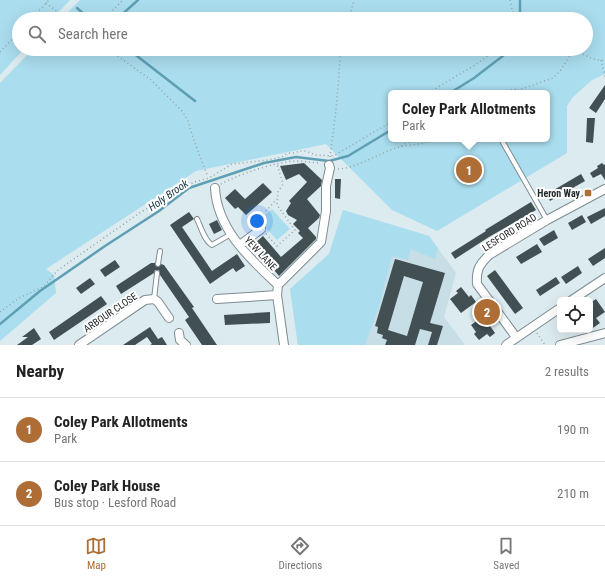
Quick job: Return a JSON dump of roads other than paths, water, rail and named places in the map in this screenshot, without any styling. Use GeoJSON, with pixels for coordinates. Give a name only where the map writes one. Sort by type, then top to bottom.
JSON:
{"type":"FeatureCollection","features":[{"type":"Feature","properties":{"kind":"street"},"geometry":{"type":"LineString","coordinates":[[284,345],[277,295],[278,285],[321,242],[326,211],[326,186],[330,166]]}},
{"type":"Feature","properties":{"kind":"street","name":"YEW LANE"},"geometry":{"type":"LineString","coordinates":[[215,188],[215,201],[218,211],[231,234],[256,264],[278,285]]}},
{"type":"Feature","properties":{"kind":"street","name":"LESFORD ROAD"},"geometry":{"type":"LineString","coordinates":[[516,337],[477,284],[477,274],[481,262],[489,255],[547,220],[605,189]]}},
{"type":"Feature","properties":{"kind":"street"},"geometry":{"type":"LineString","coordinates":[[240,245],[261,229]]}},
{"type":"Feature","properties":{"kind":"street"},"geometry":{"type":"LineString","coordinates":[[576,297],[605,278]]}},
{"type":"Feature","properties":{"kind":"street"},"geometry":{"type":"LineString","coordinates":[[216,299],[277,295]]}},
{"type":"Feature","properties":{"kind":"street","name":"ARBOUR CLOSE"},"geometry":{"type":"LineString","coordinates":[[79,345],[145,300],[154,299],[158,302],[169,318]]}},
{"type":"Feature","properties":{"kind":"street"},"geometry":{"type":"LineString","coordinates":[[506,345],[557,310]]}},
{"type":"Feature","properties":{"kind":"street"},"geometry":{"type":"LineString","coordinates":[[179,333],[180,340],[186,345]]}},
{"type":"Feature","properties":{"kind":"street"},"geometry":{"type":"LineString","coordinates":[[560,345],[605,333]]}},
{"type":"Feature","properties":{"kind":"lane"},"geometry":{"type":"LineString","coordinates":[[503,142],[547,220]]}},
{"type":"Feature","properties":{"kind":"lane"},"geometry":{"type":"LineString","coordinates":[[197,219],[206,238],[212,245],[231,234]]}},
{"type":"Feature","properties":{"kind":"lane"},"geometry":{"type":"LineString","coordinates":[[158,264],[160,250]]}},
{"type":"Feature","properties":{"kind":"lane"},"geometry":{"type":"LineString","coordinates":[[154,299],[157,273]]}},
{"type":"Feature","properties":{"kind":"waterway"},"geometry":{"type":"LineString","coordinates":[[125,12],[138,0]]}},
{"type":"Feature","properties":{"kind":"waterway","name":"Holy Brook"},"geometry":{"type":"LineString","coordinates":[[520,0],[520,12]]}},
{"type":"Feature","properties":{"kind":"waterway"},"geometry":{"type":"LineString","coordinates":[[77,8],[82,12]]}},
{"type":"Feature","properties":{"kind":"waterway"},"geometry":{"type":"LineString","coordinates":[[137,56],[195,101]]}},
{"type":"Feature","properties":{"kind":"waterway","name":"Holy Brook"},"geometry":{"type":"LineString","coordinates":[[455,90],[474,78],[503,56]]}},
{"type":"Feature","properties":{"kind":"waterway","name":"Holy Brook"},"geometry":{"type":"LineString","coordinates":[[0,324],[40,291],[159,211],[189,188],[264,163],[296,157],[329,161],[348,156],[388,132]]}},
{"type":"Feature","properties":{"kind":"place","name":"Coley Park Allotments"},"geometry":{"type":"Point","coordinates":[469,170]}},
{"type":"Feature","properties":{"kind":"place","name":"Heron Way"},"geometry":{"type":"Point","coordinates":[588,193]}},
{"type":"Feature","properties":{"kind":"place","name":"Coley Park House"},"geometry":{"type":"Point","coordinates":[487,312]}}]}
